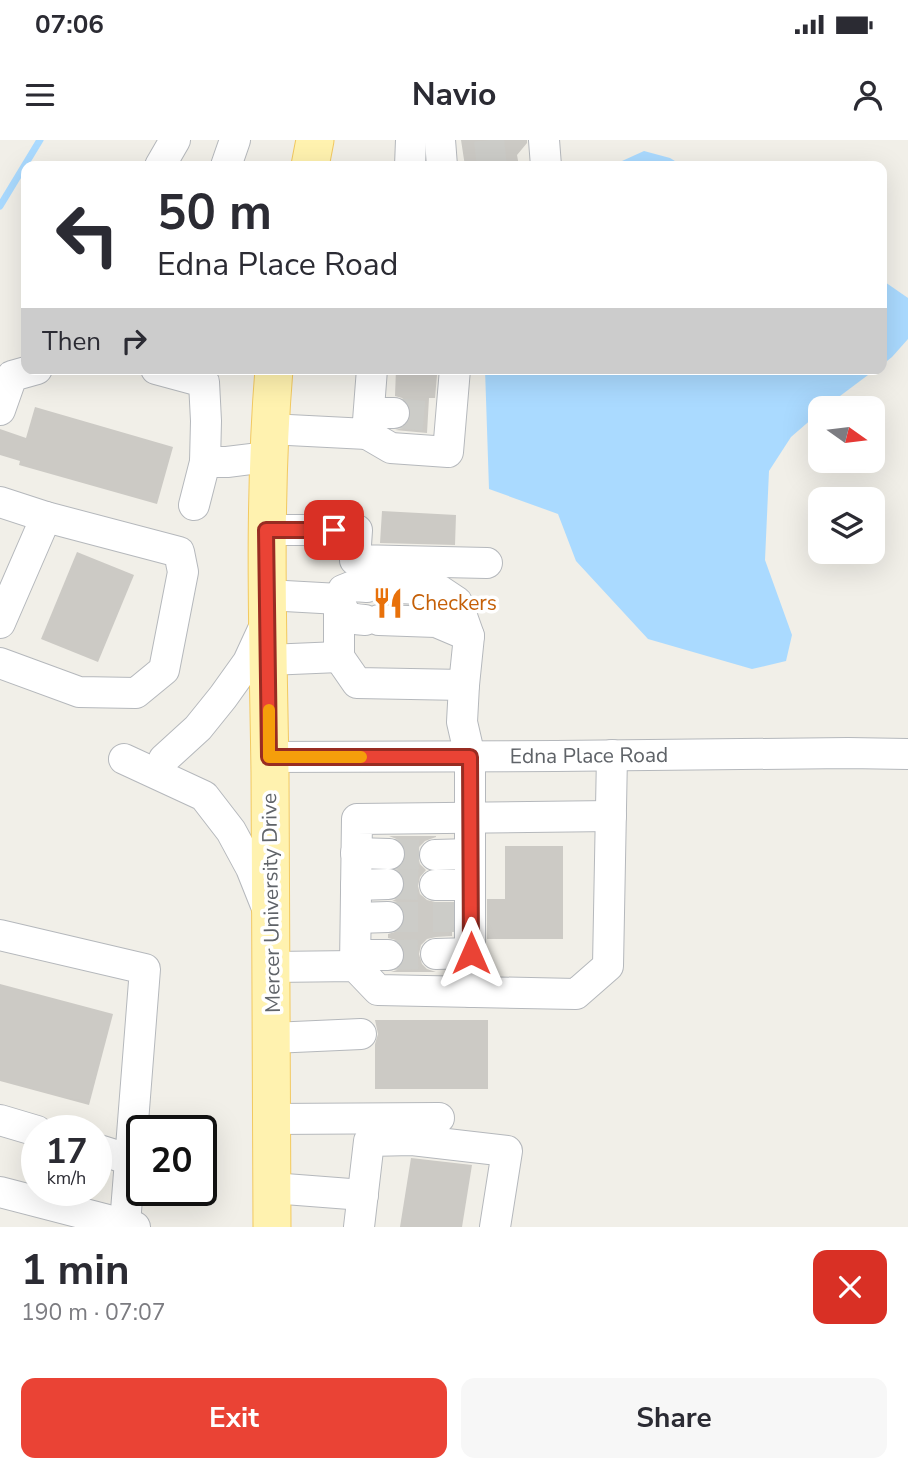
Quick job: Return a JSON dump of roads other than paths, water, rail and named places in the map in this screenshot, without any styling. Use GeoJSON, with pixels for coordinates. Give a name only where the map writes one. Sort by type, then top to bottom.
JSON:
{"type":"FeatureCollection","features":[{"type":"Feature","properties":{"kind":"main road"},"geometry":{"type":"LineString","coordinates":[[311,161],[315,140]]}},
{"type":"Feature","properties":{"kind":"main road","name":"Mercer University Drive"},"geometry":{"type":"LineString","coordinates":[[272,1227],[272,967],[266,530],[274,375]]}},
{"type":"Feature","properties":{"kind":"street"},"geometry":{"type":"LineString","coordinates":[[163,161],[175,140]]}},
{"type":"Feature","properties":{"kind":"street"},"geometry":{"type":"LineString","coordinates":[[228,161],[235,140]]}},
{"type":"Feature","properties":{"kind":"street"},"geometry":{"type":"LineString","coordinates":[[410,161],[411,140]]}},
{"type":"Feature","properties":{"kind":"street"},"geometry":{"type":"LineString","coordinates":[[440,140],[442,161]]}},
{"type":"Feature","properties":{"kind":"street"},"geometry":{"type":"LineString","coordinates":[[0,410],[12,376],[21,373]]}},
{"type":"Feature","properties":{"kind":"street"},"geometry":{"type":"LineString","coordinates":[[177,375],[204,383],[205,462],[194,505]]}},
{"type":"Feature","properties":{"kind":"street"},"geometry":{"type":"LineString","coordinates":[[372,375],[376,420],[391,448],[448,452],[439,416],[453,375]]}},
{"type":"Feature","properties":{"kind":"street"},"geometry":{"type":"LineString","coordinates":[[205,462],[227,462],[269,443],[376,420]]}},
{"type":"Feature","properties":{"kind":"street"},"geometry":{"type":"LineString","coordinates":[[0,502],[178,552],[183,572],[164,670],[136,693],[79,692],[0,663]]}},
{"type":"Feature","properties":{"kind":"street"},"geometry":{"type":"LineString","coordinates":[[0,623],[46,517]]}},
{"type":"Feature","properties":{"kind":"street"},"geometry":{"type":"LineString","coordinates":[[266,530],[357,530],[355,560],[487,563]]}},
{"type":"Feature","properties":{"kind":"street"},"geometry":{"type":"LineString","coordinates":[[464,685],[357,683],[339,657],[340,599],[343,590],[353,586],[439,590],[457,602],[469,636],[462,722],[470,757],[470,992]]}},
{"type":"Feature","properties":{"kind":"street"},"geometry":{"type":"LineString","coordinates":[[164,759],[198,728],[248,662],[267,607],[340,599]]}},
{"type":"Feature","properties":{"kind":"street"},"geometry":{"type":"LineString","coordinates":[[340,599],[344,613],[352,619],[436,622],[469,636]]}},
{"type":"Feature","properties":{"kind":"street"},"geometry":{"type":"LineString","coordinates":[[268,660],[339,657]]}},
{"type":"Feature","properties":{"kind":"street","name":"Edna Place Road"},"geometry":{"type":"LineString","coordinates":[[269,757],[848,752],[908,754]]}},
{"type":"Feature","properties":{"kind":"street"},"geometry":{"type":"LineString","coordinates":[[611,816],[357,819],[355,960],[378,990],[576,994],[607,965],[611,816],[612,755]]}},
{"type":"Feature","properties":{"kind":"street"},"geometry":{"type":"LineString","coordinates":[[124,759],[204,796],[236,840],[251,868],[271,920]]}},
{"type":"Feature","properties":{"kind":"street"},"geometry":{"type":"LineString","coordinates":[[356,853],[389,854]]}},
{"type":"Feature","properties":{"kind":"street"},"geometry":{"type":"LineString","coordinates":[[435,855],[470,854]]}},
{"type":"Feature","properties":{"kind":"street"},"geometry":{"type":"LineString","coordinates":[[356,885],[388,884]]}},
{"type":"Feature","properties":{"kind":"street"},"geometry":{"type":"LineString","coordinates":[[435,885],[470,885]]}},
{"type":"Feature","properties":{"kind":"street"},"geometry":{"type":"LineString","coordinates":[[356,918],[388,917]]}},
{"type":"Feature","properties":{"kind":"street"},"geometry":{"type":"LineString","coordinates":[[0,935],[145,970],[134,1115]]}},
{"type":"Feature","properties":{"kind":"street"},"geometry":{"type":"LineString","coordinates":[[436,954],[471,953]]}},
{"type":"Feature","properties":{"kind":"street"},"geometry":{"type":"LineString","coordinates":[[272,967],[388,955]]}},
{"type":"Feature","properties":{"kind":"street"},"geometry":{"type":"LineString","coordinates":[[272,1038],[361,1034]]}},
{"type":"Feature","properties":{"kind":"street"},"geometry":{"type":"LineString","coordinates":[[272,1119],[439,1118]]}},
{"type":"Feature","properties":{"kind":"street"},"geometry":{"type":"LineString","coordinates":[[0,1120],[21,1126]]}},
{"type":"Feature","properties":{"kind":"street"},"geometry":{"type":"LineString","coordinates":[[359,1227],[369,1141],[412,1140],[507,1151],[495,1227]]}},
{"type":"Feature","properties":{"kind":"street"},"geometry":{"type":"LineString","coordinates":[[272,1188],[363,1195]]}},
{"type":"Feature","properties":{"kind":"street"},"geometry":{"type":"LineString","coordinates":[[0,1192],[130,1226],[130,1206]]}},
{"type":"Feature","properties":{"kind":"water"},"geometry":{"type":"Polygon","coordinates":[[[644,151],[675,161],[622,161],[644,151]]]}},
{"type":"Feature","properties":{"kind":"water"},"geometry":{"type":"Polygon","coordinates":[[[887,283],[908,298],[908,339],[887,361],[887,283]]]}},
{"type":"Feature","properties":{"kind":"water"},"geometry":{"type":"Polygon","coordinates":[[[485,375],[868,375],[840,396],[808,396],[808,422],[791,437],[769,471],[765,560],[792,635],[786,661],[752,669],[648,639],[576,561],[558,514],[489,489],[485,375]]]}},
{"type":"Feature","properties":{"kind":"waterway"},"geometry":{"type":"LineString","coordinates":[[27,161],[40,140]]}},
{"type":"Feature","properties":{"kind":"waterway"},"geometry":{"type":"LineString","coordinates":[[0,206],[21,171]]}},
{"type":"Feature","properties":{"kind":"tunnel"},"geometry":{"type":"LineString","coordinates":[[489,140],[491,161]]}},
{"type":"Feature","properties":{"kind":"tunnel"},"geometry":{"type":"LineString","coordinates":[[394,413],[428,416]]}},
{"type":"Feature","properties":{"kind":"tunnel"},"geometry":{"type":"LineString","coordinates":[[389,854],[435,855]]}},
{"type":"Feature","properties":{"kind":"tunnel"},"geometry":{"type":"LineString","coordinates":[[388,884],[435,885]]}},
{"type":"Feature","properties":{"kind":"tunnel"},"geometry":{"type":"LineString","coordinates":[[388,917],[471,917]]}},
{"type":"Feature","properties":{"kind":"tunnel"},"geometry":{"type":"LineString","coordinates":[[388,955],[436,954]]}},
{"type":"Feature","properties":{"kind":"place","name":"Checkers"},"geometry":{"type":"Point","coordinates":[388,603]}}]}
